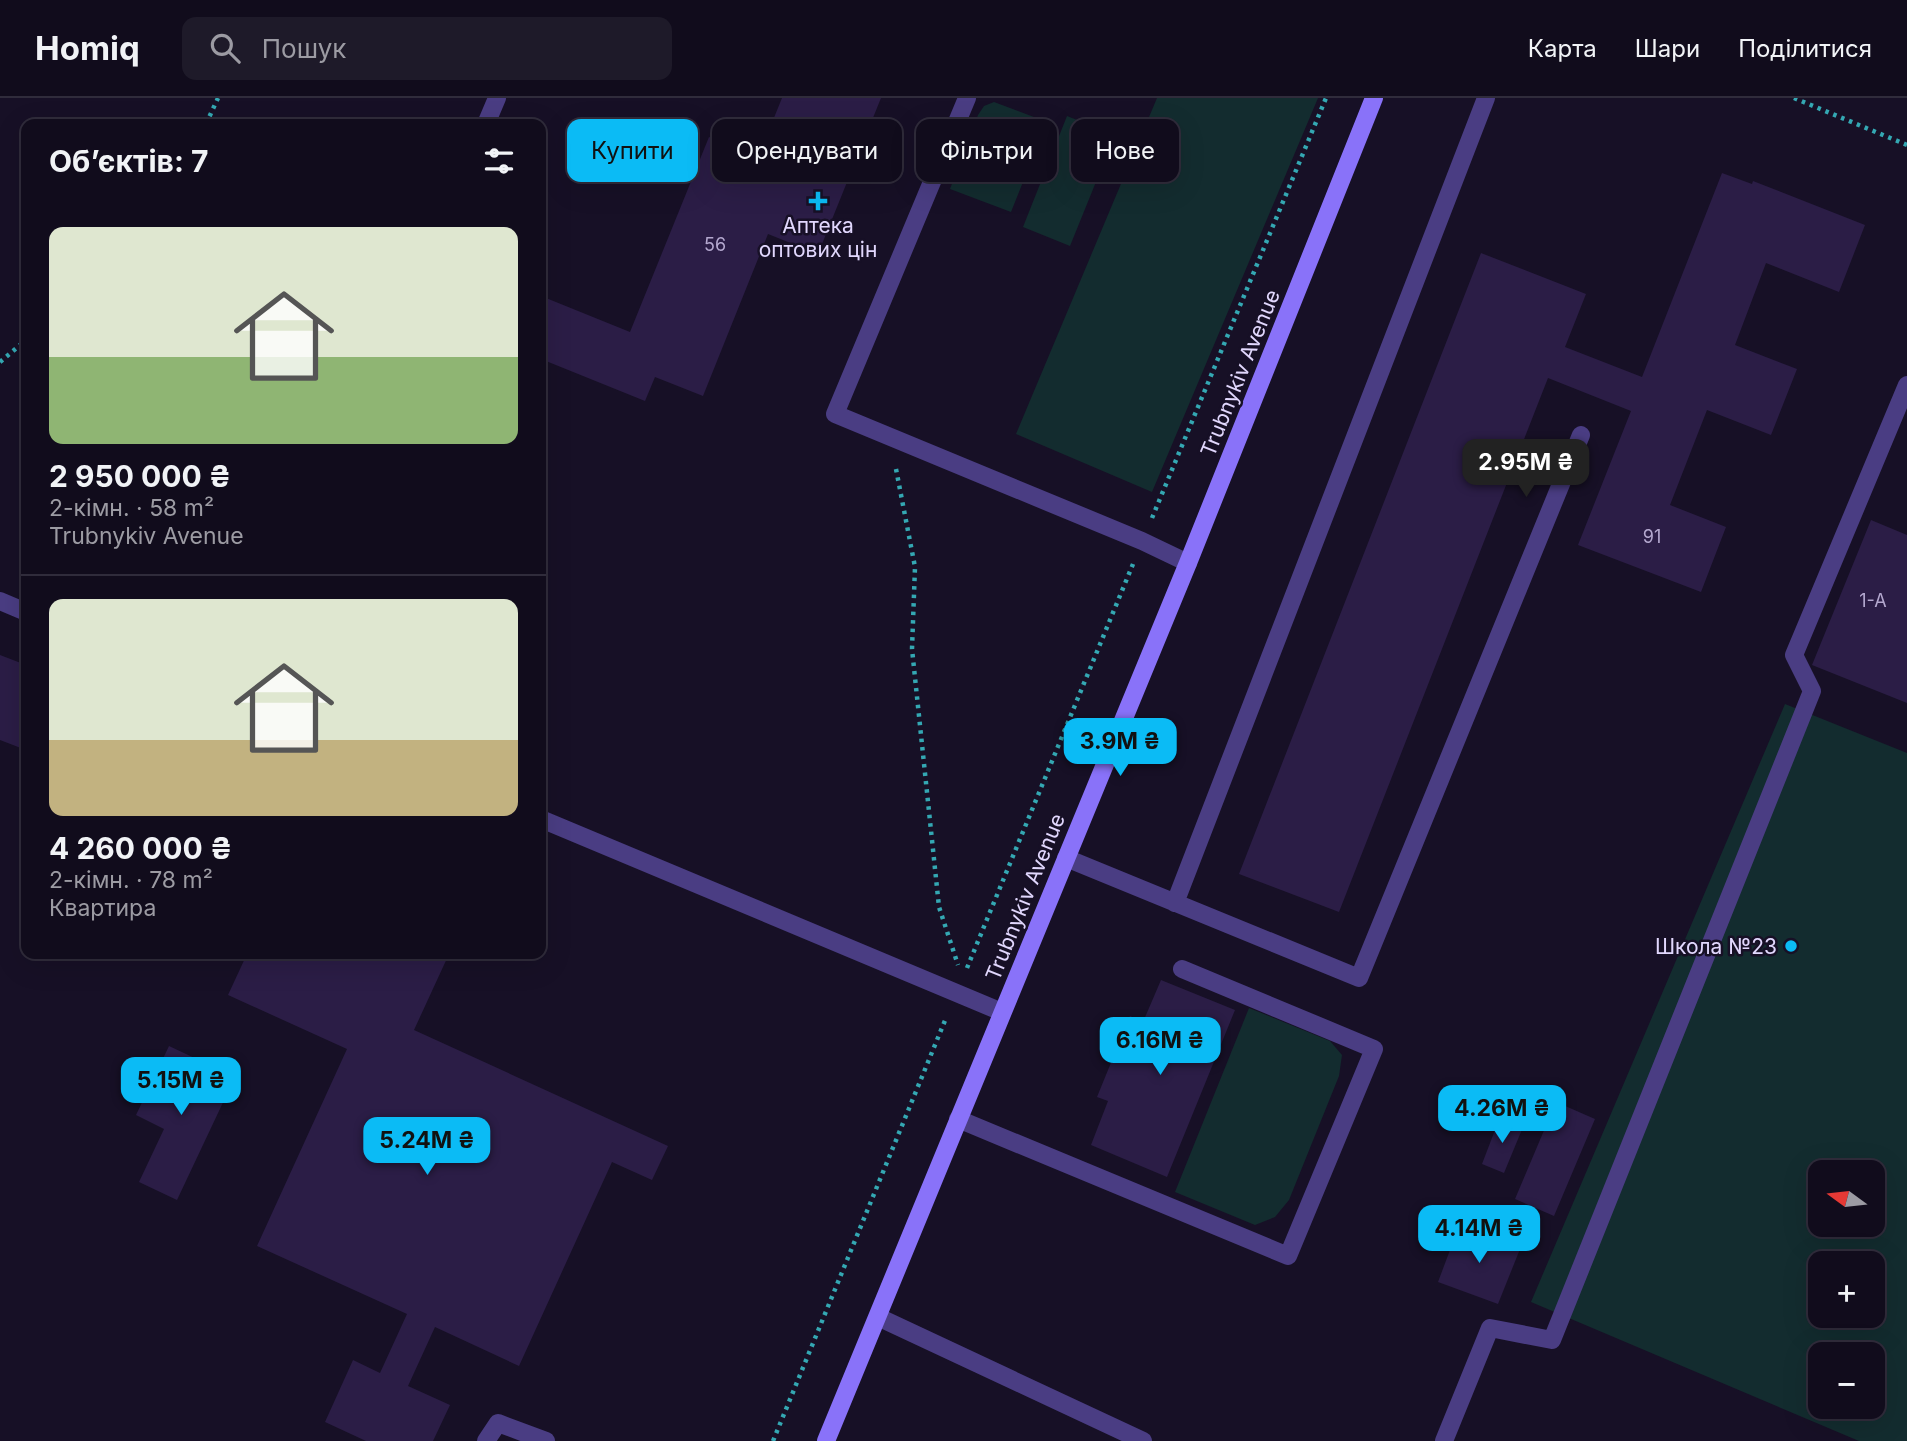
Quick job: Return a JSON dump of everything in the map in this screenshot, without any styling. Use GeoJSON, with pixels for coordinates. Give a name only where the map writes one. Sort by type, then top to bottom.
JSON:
{"type":"FeatureCollection","features":[{"type":"Feature","properties":{"kind":"main road","name":"Trubnykiv Avenue"},"geometry":{"type":"LineString","coordinates":[[826,1441],[1188,563],[1374,98]]}},
{"type":"Feature","properties":{"kind":"lane"},"geometry":{"type":"LineString","coordinates":[[488,119],[497,98]]}},
{"type":"Feature","properties":{"kind":"lane"},"geometry":{"type":"LineString","coordinates":[[967,98],[835,414],[1142,541],[1188,563]]}},
{"type":"Feature","properties":{"kind":"lane"},"geometry":{"type":"LineString","coordinates":[[1175,903],[1486,98]]}},
{"type":"Feature","properties":{"kind":"lane"},"geometry":{"type":"LineString","coordinates":[[1444,1441],[1490,1328],[1552,1340],[1812,691],[1794,654],[1907,385]]}},
{"type":"Feature","properties":{"kind":"lane"},"geometry":{"type":"LineString","coordinates":[[1066,858],[1359,978],[1581,435]]}},
{"type":"Feature","properties":{"kind":"lane"},"geometry":{"type":"LineString","coordinates":[[0,601],[21,610]]}},
{"type":"Feature","properties":{"kind":"lane"},"geometry":{"type":"LineString","coordinates":[[546,821],[959,987],[1002,1012]]}},
{"type":"Feature","properties":{"kind":"lane"},"geometry":{"type":"LineString","coordinates":[[958,1119],[1288,1256],[1374,1049],[1182,969]]}},
{"type":"Feature","properties":{"kind":"lane"},"geometry":{"type":"LineString","coordinates":[[878,1317],[1143,1441]]}},
{"type":"Feature","properties":{"kind":"lane"},"geometry":{"type":"LineString","coordinates":[[486,1441],[498,1423],[546,1441]]}},
{"type":"Feature","properties":{"kind":"path"},"geometry":{"type":"LineString","coordinates":[[208,119],[218,98]]}},
{"type":"Feature","properties":{"kind":"path"},"geometry":{"type":"LineString","coordinates":[[773,1441],[1326,98]]}},
{"type":"Feature","properties":{"kind":"path"},"geometry":{"type":"LineString","coordinates":[[1794,98],[1907,145]]}},
{"type":"Feature","properties":{"kind":"path"},"geometry":{"type":"LineString","coordinates":[[0,362],[21,344]]}},
{"type":"Feature","properties":{"kind":"path"},"geometry":{"type":"LineString","coordinates":[[890,437],[915,567],[912,649],[939,907],[959,987]]}},
{"type":"Feature","properties":{"kind":"green space"},"geometry":{"type":"Polygon","coordinates":[[[1157,98],[1318,98],[1152,492],[1016,434],[1122,182],[1179,182],[1179,119],[1148,119],[1157,98]]]}},
{"type":"Feature","properties":{"kind":"green space"},"geometry":{"type":"Polygon","coordinates":[[[994,102],[1039,119],[976,119],[984,106],[994,102]]]}},
{"type":"Feature","properties":{"kind":"green space"},"geometry":{"type":"Polygon","coordinates":[[[1067,116],[1075,119],[1071,119],[1071,182],[1096,182],[1070,246],[1023,227],[1041,182],[1057,182],[1057,141],[1067,116]]]}},
{"type":"Feature","properties":{"kind":"green space"},"geometry":{"type":"Polygon","coordinates":[[[953,182],[1023,182],[1011,212],[950,189],[953,182]]]}},
{"type":"Feature","properties":{"kind":"green space","name":"Школа №23"},"geometry":{"type":"Polygon","coordinates":[[[1785,704],[1907,753],[1907,1441],[1859,1441],[1531,1302],[1785,704]]]}},
{"type":"Feature","properties":{"kind":"green space"},"geometry":{"type":"Polygon","coordinates":[[[1249,1008],[1330,1041],[1342,1055],[1339,1076],[1289,1200],[1275,1217],[1255,1225],[1175,1192],[1249,1008]]]}},
{"type":"Feature","properties":{"kind":"building"},"geometry":{"type":"Polygon","coordinates":[[[782,98],[881,98],[873,119],[773,119],[782,98]]]}},
{"type":"Feature","properties":{"kind":"building"},"geometry":{"type":"Polygon","coordinates":[[[709,137],[712,138],[712,182],[847,182],[818,254],[768,234],[703,396],[655,377],[645,401],[546,361],[546,298],[630,332],[691,182],[698,182],[698,164],[709,137]]]}},
{"type":"Feature","properties":{"kind":"building"},"geometry":{"type":"Polygon","coordinates":[[[1722,173],[1752,184],[1753,181],[1865,225],[1839,292],[1766,263],[1735,345],[1797,369],[1771,435],[1707,410],[1670,505],[1726,527],[1701,592],[1578,545],[1631,411],[1548,378],[1339,912],[1239,874],[1481,253],[1586,294],[1565,347],[1642,377],[1722,173]]]}},
{"type":"Feature","properties":{"kind":"building"},"geometry":{"type":"Polygon","coordinates":[[[1871,520],[1907,535],[1907,703],[1812,665],[1871,520]]]}},
{"type":"Feature","properties":{"kind":"building"},"geometry":{"type":"Polygon","coordinates":[[[0,655],[21,663],[21,748],[0,740],[0,655]]]}},
{"type":"Feature","properties":{"kind":"building"},"geometry":{"type":"Polygon","coordinates":[[[245,959],[447,959],[414,1030],[668,1146],[652,1180],[612,1162],[519,1366],[435,1327],[408,1386],[450,1405],[433,1441],[366,1441],[325,1422],[353,1360],[380,1373],[407,1314],[257,1246],[347,1049],[228,995],[245,959]]]}},
{"type":"Feature","properties":{"kind":"building"},"geometry":{"type":"Polygon","coordinates":[[[1161,980],[1235,1010],[1167,1177],[1091,1145],[1108,1101],[1097,1097],[1130,1016],[1143,1022],[1161,980]]]}},
{"type":"Feature","properties":{"kind":"building"},"geometry":{"type":"Polygon","coordinates":[[[169,1046],[235,1077],[177,1200],[139,1182],[164,1129],[136,1115],[169,1046]]]}},
{"type":"Feature","properties":{"kind":"building"},"geometry":{"type":"Polygon","coordinates":[[[1556,1102],[1595,1119],[1554,1216],[1515,1199],[1556,1102]]]}},
{"type":"Feature","properties":{"kind":"building"},"geometry":{"type":"Polygon","coordinates":[[[1500,1117],[1523,1127],[1504,1173],[1482,1164],[1500,1117]]]}},
{"type":"Feature","properties":{"kind":"building"},"geometry":{"type":"Polygon","coordinates":[[[1459,1226],[1520,1249],[1498,1304],[1438,1282],[1459,1226]]]}},
{"type":"Feature","properties":{"kind":"place","name":"Аптека оптових цін"},"geometry":{"type":"Point","coordinates":[818,201]}},
{"type":"Feature","properties":{"kind":"place","name":"Школа №23"},"geometry":{"type":"Point","coordinates":[1791,946]}}]}
